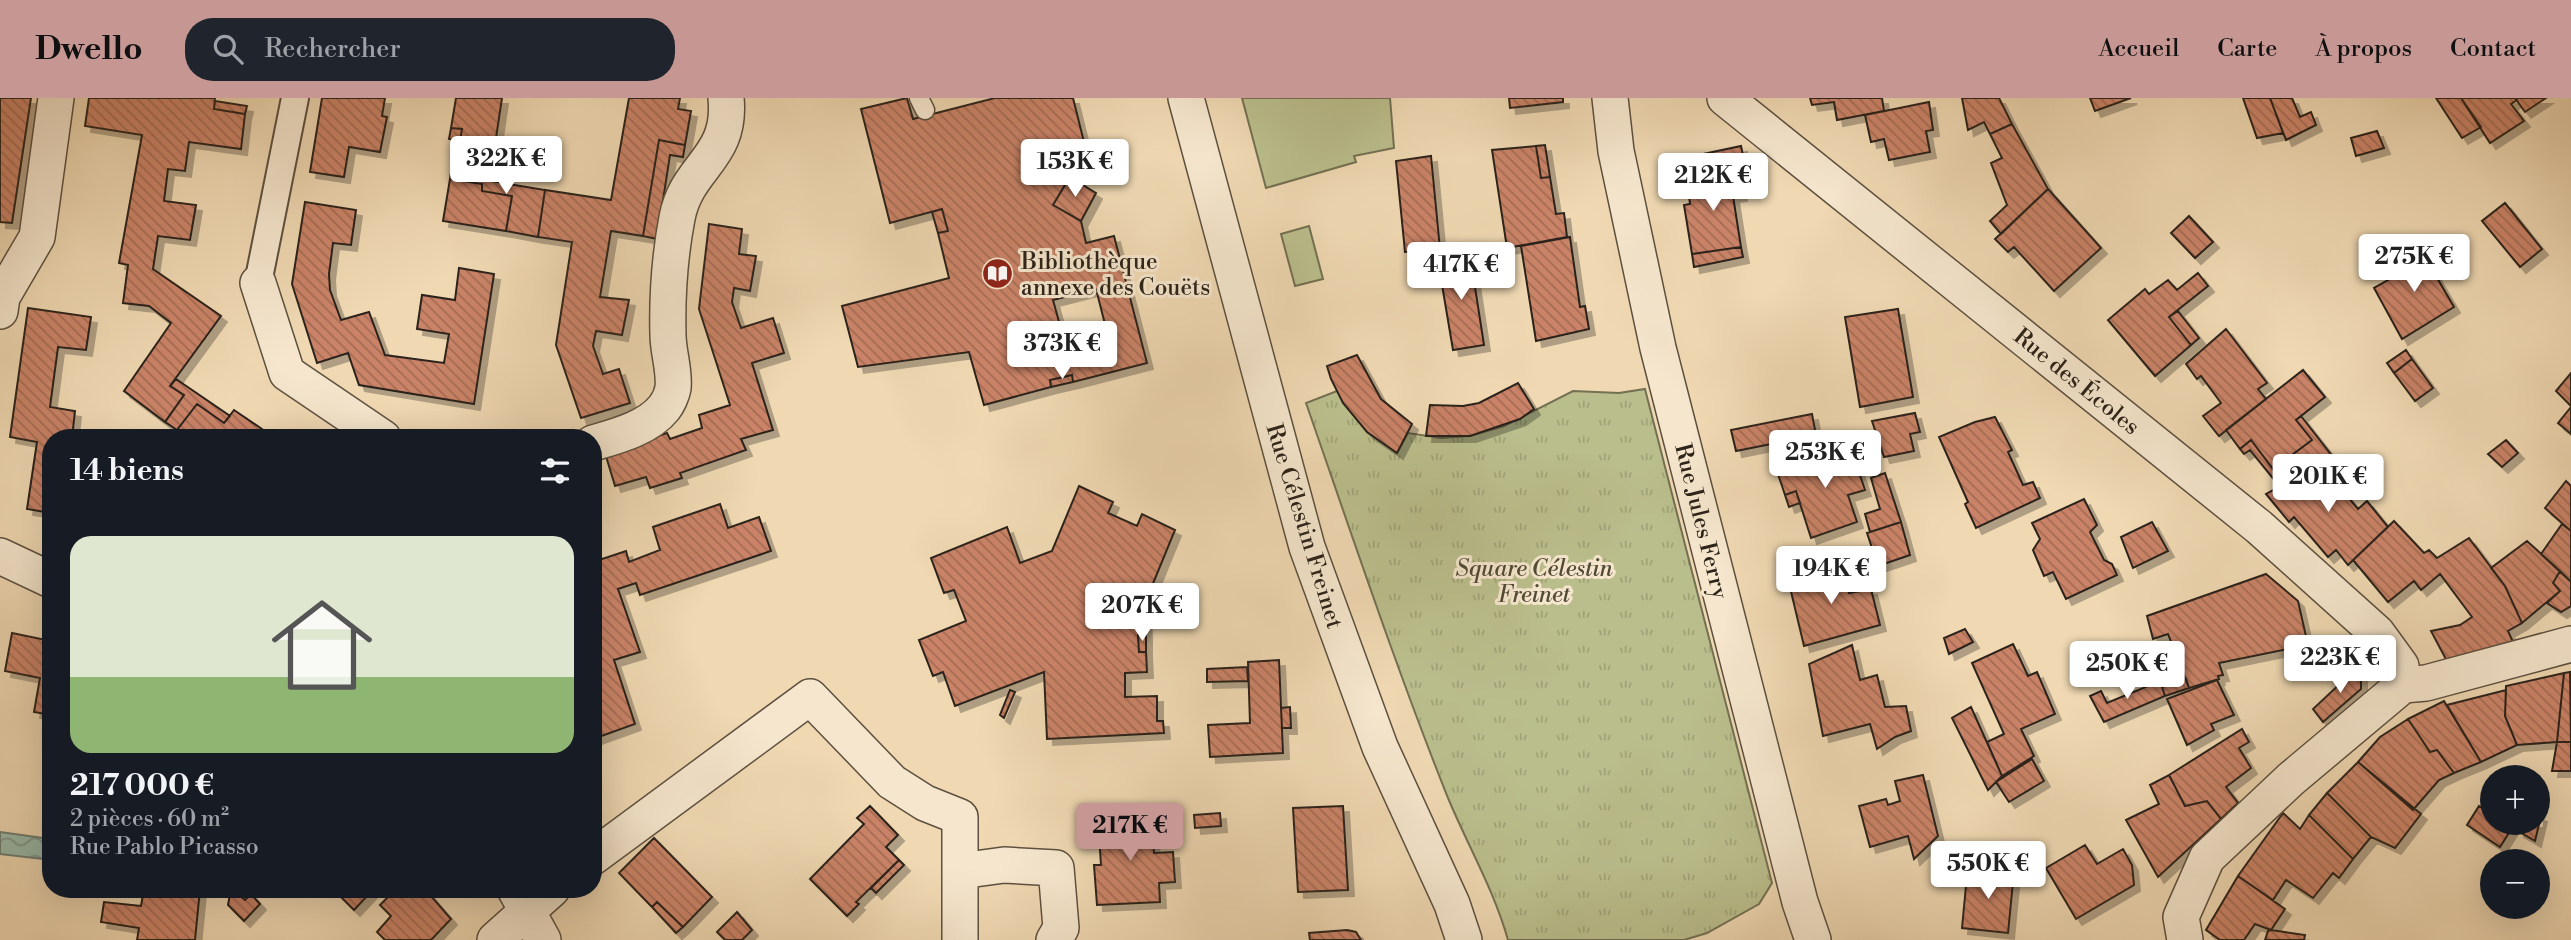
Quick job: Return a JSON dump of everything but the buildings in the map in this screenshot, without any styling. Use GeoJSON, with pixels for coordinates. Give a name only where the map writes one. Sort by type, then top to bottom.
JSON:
{"type":"FeatureCollection","features":[{"type":"Feature","properties":{"kind":"street"},"geometry":{"type":"LineString","coordinates":[[0,311],[2,297],[37,237],[56,98]]}},
{"type":"Feature","properties":{"kind":"street"},"geometry":{"type":"LineString","coordinates":[[295,98],[258,283],[287,373],[370,429]]}},
{"type":"Feature","properties":{"kind":"street","name":"Rue Célestin Freinet"},"geometry":{"type":"LineString","coordinates":[[1186,98],[1307,547],[1380,747],[1452,904],[1464,940]]}},
{"type":"Feature","properties":{"kind":"street","name":"Rue Jules Ferry"},"geometry":{"type":"LineString","coordinates":[[1610,98],[1616,152],[1658,348],[1800,902],[1813,940]]}},
{"type":"Feature","properties":{"kind":"street","name":"Rue des Écoles"},"geometry":{"type":"LineString","coordinates":[[1725,98],[2259,527],[2378,633],[2401,666],[2403,685]]}},
{"type":"Feature","properties":{"kind":"street"},"geometry":{"type":"LineString","coordinates":[[602,440],[623,434],[653,418],[665,407],[673,390],[668,336],[677,216],[688,189],[723,139],[727,106]]}},
{"type":"Feature","properties":{"kind":"street"},"geometry":{"type":"LineString","coordinates":[[0,556],[42,576]]}},
{"type":"Feature","properties":{"kind":"street"},"geometry":{"type":"LineString","coordinates":[[2185,940],[2181,917],[2207,858],[2291,779],[2403,685],[2426,683],[2571,643]]}},
{"type":"Feature","properties":{"kind":"street"},"geometry":{"type":"LineString","coordinates":[[602,850],[810,697],[892,782],[925,803],[960,817],[960,940]]}},
{"type":"Feature","properties":{"kind":"street"},"geometry":{"type":"LineString","coordinates":[[960,871],[1004,865],[1056,868],[1061,928],[1054,940]]}},
{"type":"Feature","properties":{"kind":"street"},"geometry":{"type":"LineString","coordinates":[[495,940],[529,898]]}},
{"type":"Feature","properties":{"kind":"street"},"geometry":{"type":"LineString","coordinates":[[532,898],[543,940]]}},
{"type":"Feature","properties":{"kind":"green space"},"geometry":{"type":"Polygon","coordinates":[[[1242,98],[1390,98],[1394,148],[1354,156],[1356,162],[1266,188],[1242,98]]]}},
{"type":"Feature","properties":{"kind":"green space"},"geometry":{"type":"Polygon","coordinates":[[[1309,226],[1323,279],[1295,286],[1281,234],[1309,226]]]}},
{"type":"Feature","properties":{"kind":"green space","name":"Square Célestin Freinet"},"geometry":{"type":"Polygon","coordinates":[[[1645,389],[1772,883],[1759,904],[1707,933],[1684,940],[1508,940],[1496,903],[1448,798],[1410,700],[1306,403],[1337,391],[1367,432],[1397,453],[1408,433],[1441,438],[1470,436],[1504,426],[1573,391],[1619,393],[1645,389]]]}},
{"type":"Feature","properties":{"kind":"water"},"geometry":{"type":"Polygon","coordinates":[[[0,832],[42,838],[42,859],[0,854],[0,832]]]}},
{"type":"Feature","properties":{"kind":"place","name":"Bibliothèque annexe des Couëts"},"geometry":{"type":"Point","coordinates":[998,274]}}]}
